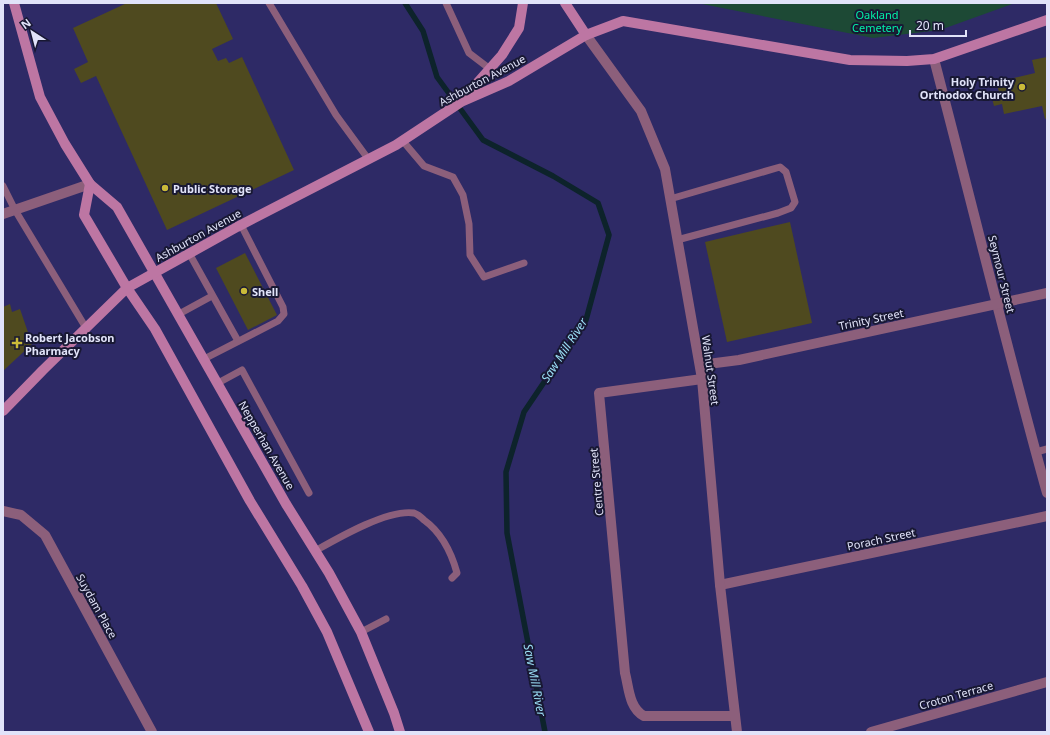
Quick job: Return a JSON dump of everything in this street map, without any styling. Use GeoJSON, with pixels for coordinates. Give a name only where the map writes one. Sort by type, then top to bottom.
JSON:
{"type":"FeatureCollection","features":[{"type":"Feature","properties":{"kind":"main road","name":"Nepperhan Avenue"},"geometry":{"type":"LineString","coordinates":[[14,3],[40,97],[65,144],[90,184],[117,207],[286,504],[315,551],[361,632],[394,713],[400,732]]}},
{"type":"Feature","properties":{"kind":"main road"},"geometry":{"type":"LineString","coordinates":[[461,102],[502,55],[519,28],[523,3]]}},
{"type":"Feature","properties":{"kind":"main road"},"geometry":{"type":"LineString","coordinates":[[565,3],[586,35]]}},
{"type":"Feature","properties":{"kind":"main road","name":"Ashburton Avenue"},"geometry":{"type":"LineString","coordinates":[[3,411],[128,288],[241,225],[369,160],[461,102],[509,81],[586,35],[623,21],[850,60],[934,60],[1047,20]]}},
{"type":"Feature","properties":{"kind":"main road"},"geometry":{"type":"LineString","coordinates":[[90,184],[84,215],[128,288],[155,329],[250,501],[310,599],[327,632],[369,732]]}},
{"type":"Feature","properties":{"kind":"street","name":"Walnut Street"},"geometry":{"type":"LineString","coordinates":[[586,35],[641,111],[665,169],[702,379],[720,585],[737,732]]}},
{"type":"Feature","properties":{"kind":"street","name":"Seymour Street"},"geometry":{"type":"LineString","coordinates":[[934,60],[998,304],[1008,353],[1047,494]]}},
{"type":"Feature","properties":{"kind":"street"},"geometry":{"type":"LineString","coordinates":[[3,214],[90,184]]}},
{"type":"Feature","properties":{"kind":"street","name":"Trinity Street"},"geometry":{"type":"LineString","coordinates":[[700,365],[739,360],[1047,293]]}},
{"type":"Feature","properties":{"kind":"street","name":"Centre Street"},"geometry":{"type":"LineString","coordinates":[[702,379],[599,393],[626,673],[632,703],[638,712],[644,716],[736,716]]}},
{"type":"Feature","properties":{"kind":"street","name":"Suydam Place"},"geometry":{"type":"LineString","coordinates":[[3,511],[21,515],[45,535],[152,732]]}},
{"type":"Feature","properties":{"kind":"street","name":"Porach Street"},"geometry":{"type":"LineString","coordinates":[[720,585],[1047,516]]}},
{"type":"Feature","properties":{"kind":"street","name":"Croton Terrace"},"geometry":{"type":"LineString","coordinates":[[871,732],[1047,682]]}},
{"type":"Feature","properties":{"kind":"lane"},"geometry":{"type":"LineString","coordinates":[[269,3],[336,115],[369,160]]}},
{"type":"Feature","properties":{"kind":"lane"},"geometry":{"type":"LineString","coordinates":[[446,3],[469,53],[490,69]]}},
{"type":"Feature","properties":{"kind":"lane"},"geometry":{"type":"LineString","coordinates":[[402,140],[424,166],[453,177],[463,194],[469,224],[470,254],[484,277],[524,263]]}},
{"type":"Feature","properties":{"kind":"lane"},"geometry":{"type":"LineString","coordinates":[[670,199],[780,167],[786,172],[795,202],[791,208],[778,213],[678,240]]}},
{"type":"Feature","properties":{"kind":"lane"},"geometry":{"type":"LineString","coordinates":[[3,186],[15,210],[86,328]]}},
{"type":"Feature","properties":{"kind":"lane"},"geometry":{"type":"LineString","coordinates":[[204,360],[278,321],[284,314],[283,307],[241,225]]}},
{"type":"Feature","properties":{"kind":"lane"},"geometry":{"type":"LineString","coordinates":[[189,253],[238,342]]}},
{"type":"Feature","properties":{"kind":"lane"},"geometry":{"type":"LineString","coordinates":[[178,314],[212,296]]}},
{"type":"Feature","properties":{"kind":"lane"},"geometry":{"type":"LineString","coordinates":[[218,383],[242,370],[309,493]]}},
{"type":"Feature","properties":{"kind":"lane"},"geometry":{"type":"LineString","coordinates":[[1036,452],[1047,449]]}},
{"type":"Feature","properties":{"kind":"lane"},"geometry":{"type":"LineString","coordinates":[[315,551],[355,530],[395,514],[415,513],[435,528],[452,555],[457,573],[452,578]]}},
{"type":"Feature","properties":{"kind":"lane"},"geometry":{"type":"LineString","coordinates":[[361,632],[386,619]]}},
{"type":"Feature","properties":{"kind":"green space","name":"Oakland Cemetery"},"geometry":{"type":"Polygon","coordinates":[[[697,3],[1015,3],[940,30],[873,38],[697,3]]]}},
{"type":"Feature","properties":{"kind":"building"},"geometry":{"type":"Polygon","coordinates":[[[127,3],[216,3],[233,39],[212,49],[218,61],[226,58],[229,63],[242,57],[294,170],[167,230],[96,76],[81,83],[74,69],[88,62],[73,28],[127,3]]]}},
{"type":"Feature","properties":{"kind":"building","name":"Holy Trinity Orthodox Church"},"geometry":{"type":"Polygon","coordinates":[[[1047,57],[1047,118],[1045,119],[1042,106],[1004,114],[1002,104],[994,106],[991,94],[999,92],[996,82],[1035,73],[1032,60],[1047,57]]]}},
{"type":"Feature","properties":{"kind":"building"},"geometry":{"type":"Polygon","coordinates":[[[790,222],[812,323],[727,342],[705,242],[790,222]]]}},
{"type":"Feature","properties":{"kind":"building"},"geometry":{"type":"Polygon","coordinates":[[[245,253],[277,315],[248,330],[216,268],[245,253]]]}},
{"type":"Feature","properties":{"kind":"building"},"geometry":{"type":"Polygon","coordinates":[[[10,304],[12,312],[20,309],[32,344],[3,371],[3,307],[10,304]]]}},
{"type":"Feature","properties":{"kind":"waterway","name":"Saw Mill River"},"geometry":{"type":"LineString","coordinates":[[405,3],[423,31],[437,77],[483,140],[553,176],[598,203],[609,235],[586,320],[524,412],[506,472],[507,533],[545,732]]}},
{"type":"Feature","properties":{"kind":"place","name":"Holy Trinity Orthodox Church"},"geometry":{"type":"Point","coordinates":[1022,87]}},
{"type":"Feature","properties":{"kind":"place","name":"Public Storage"},"geometry":{"type":"Point","coordinates":[165,188]}},
{"type":"Feature","properties":{"kind":"place","name":"Shell"},"geometry":{"type":"Point","coordinates":[244,291]}},
{"type":"Feature","properties":{"kind":"place","name":"Robert Jacobson Pharmacy"},"geometry":{"type":"Point","coordinates":[17,343]}}]}
